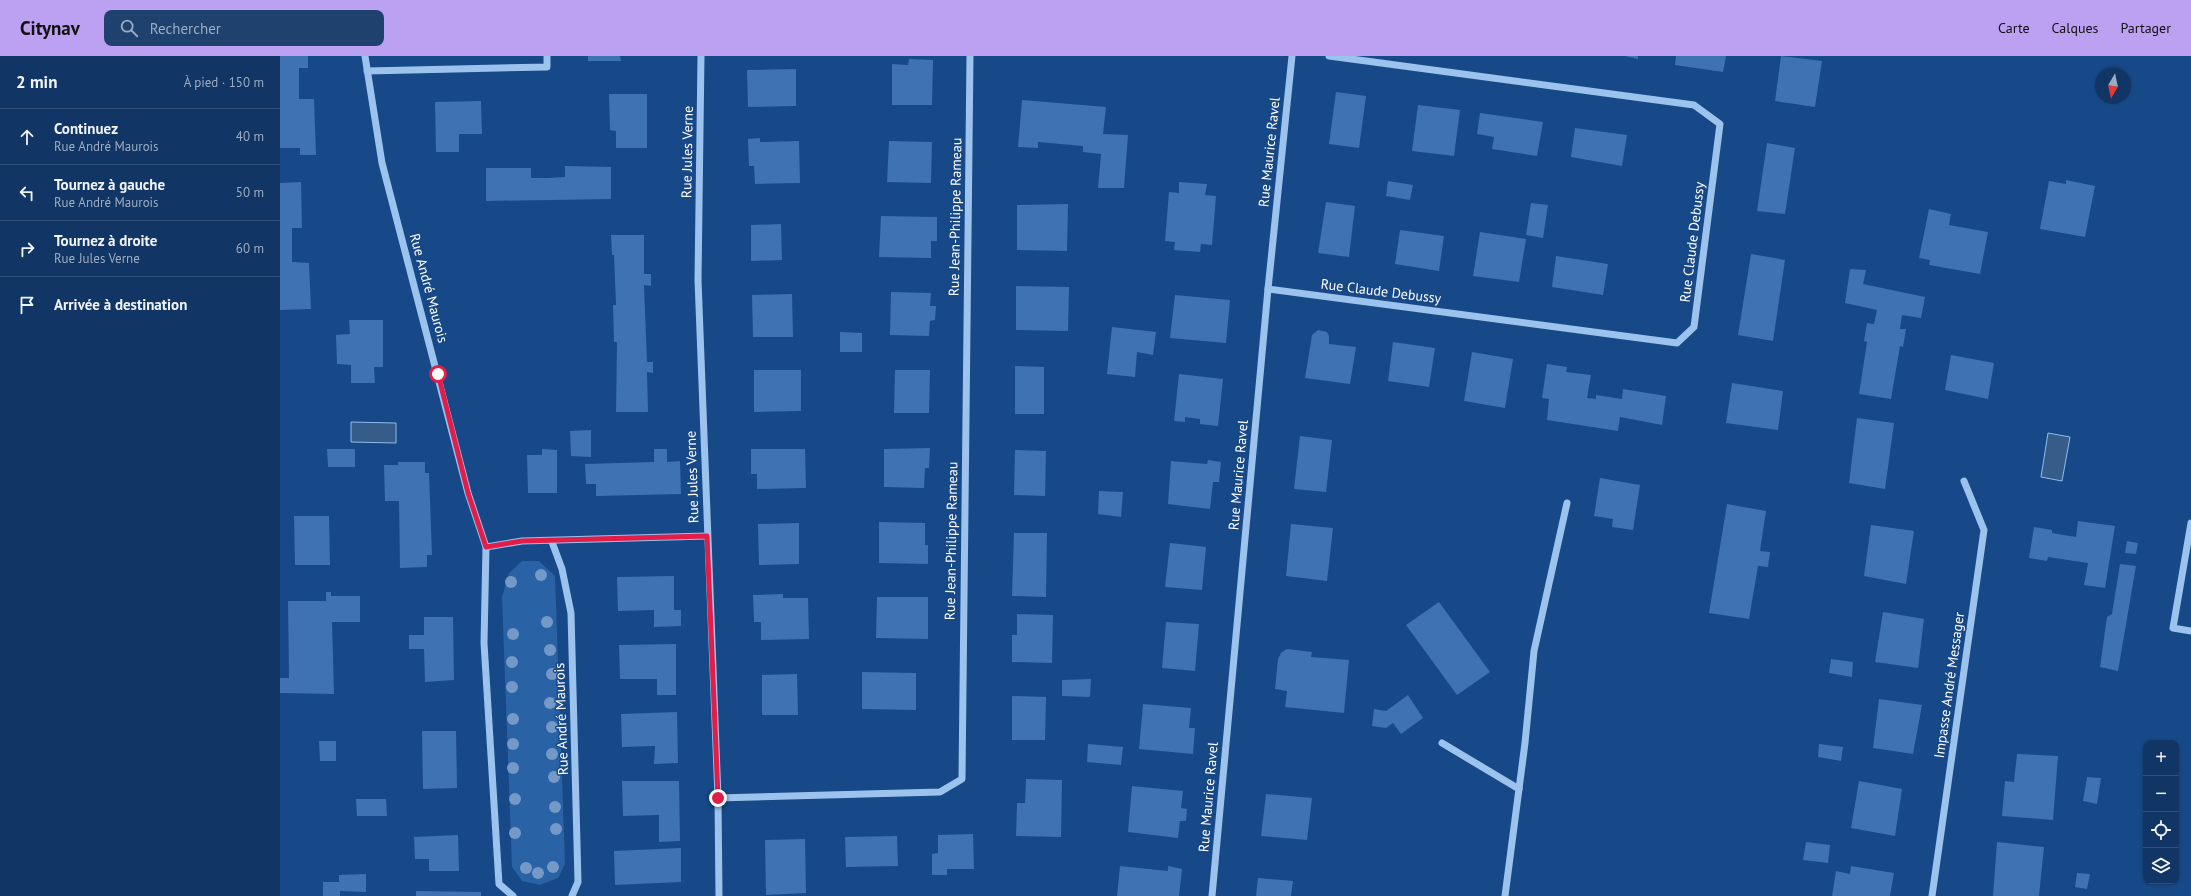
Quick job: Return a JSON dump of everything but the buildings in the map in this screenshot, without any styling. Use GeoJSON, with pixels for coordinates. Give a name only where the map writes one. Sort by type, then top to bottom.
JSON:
{"type":"FeatureCollection","features":[{"type":"Feature","properties":{"kind":"street","name":"Rue André Maurois"},"geometry":{"type":"LineString","coordinates":[[365,56],[382,163],[468,493],[486,547],[484,643],[499,884],[513,896]]}},
{"type":"Feature","properties":{"kind":"street"},"geometry":{"type":"LineString","coordinates":[[367,71],[547,67],[547,56]]}},
{"type":"Feature","properties":{"kind":"street","name":"Rue Jules Verne"},"geometry":{"type":"LineString","coordinates":[[701,56],[698,280],[718,798],[719,896]]}},
{"type":"Feature","properties":{"kind":"street","name":"Rue Jean-Philippe Rameau"},"geometry":{"type":"LineString","coordinates":[[718,798],[940,792],[962,779],[970,56]]}},
{"type":"Feature","properties":{"kind":"street","name":"Rue Maurice Ravel"},"geometry":{"type":"LineString","coordinates":[[1212,896],[1268,289],[1292,56]]}},
{"type":"Feature","properties":{"kind":"street","name":"Rue Claude Debussy"},"geometry":{"type":"LineString","coordinates":[[1268,289],[1677,343],[1694,327],[1720,124],[1694,105],[1329,56]]}},
{"type":"Feature","properties":{"kind":"street","name":"Impasse André Messager"},"geometry":{"type":"LineString","coordinates":[[1932,896],[1984,530],[1964,480]]}},
{"type":"Feature","properties":{"kind":"street"},"geometry":{"type":"LineString","coordinates":[[1505,896],[1519,789],[1534,651],[1567,503]]}},
{"type":"Feature","properties":{"kind":"street"},"geometry":{"type":"LineString","coordinates":[[2191,523],[2174,628],[2191,631]]}},
{"type":"Feature","properties":{"kind":"street"},"geometry":{"type":"LineString","coordinates":[[486,547],[522,541],[552,542],[707,536]]}},
{"type":"Feature","properties":{"kind":"street","name":"Rue André Maurois"},"geometry":{"type":"LineString","coordinates":[[552,542],[562,569],[571,613],[578,882],[572,896]]}},
{"type":"Feature","properties":{"kind":"street"},"geometry":{"type":"LineString","coordinates":[[1442,742],[1519,789]]}},
{"type":"Feature","properties":{"kind":"shaded area"},"geometry":{"type":"Polygon","coordinates":[[[351,422],[396,423],[396,443],[351,442],[351,422]]]}},
{"type":"Feature","properties":{"kind":"shaded area"},"geometry":{"type":"Polygon","coordinates":[[[2048,433],[2070,437],[2062,481],[2041,477],[2048,433]]]}},
{"type":"Feature","properties":{"kind":"shaded area"},"geometry":{"type":"Polygon","coordinates":[[[522,561],[539,561],[555,576],[565,864],[558,878],[540,885],[522,881],[512,867],[502,597],[509,573],[522,561]]]}},
{"type":"Feature","properties":{"kind":"route"},"geometry":{"type":"LineString","coordinates":[[438,374],[468,493],[486,547],[522,541],[552,542],[707,536],[718,798]]}}]}
